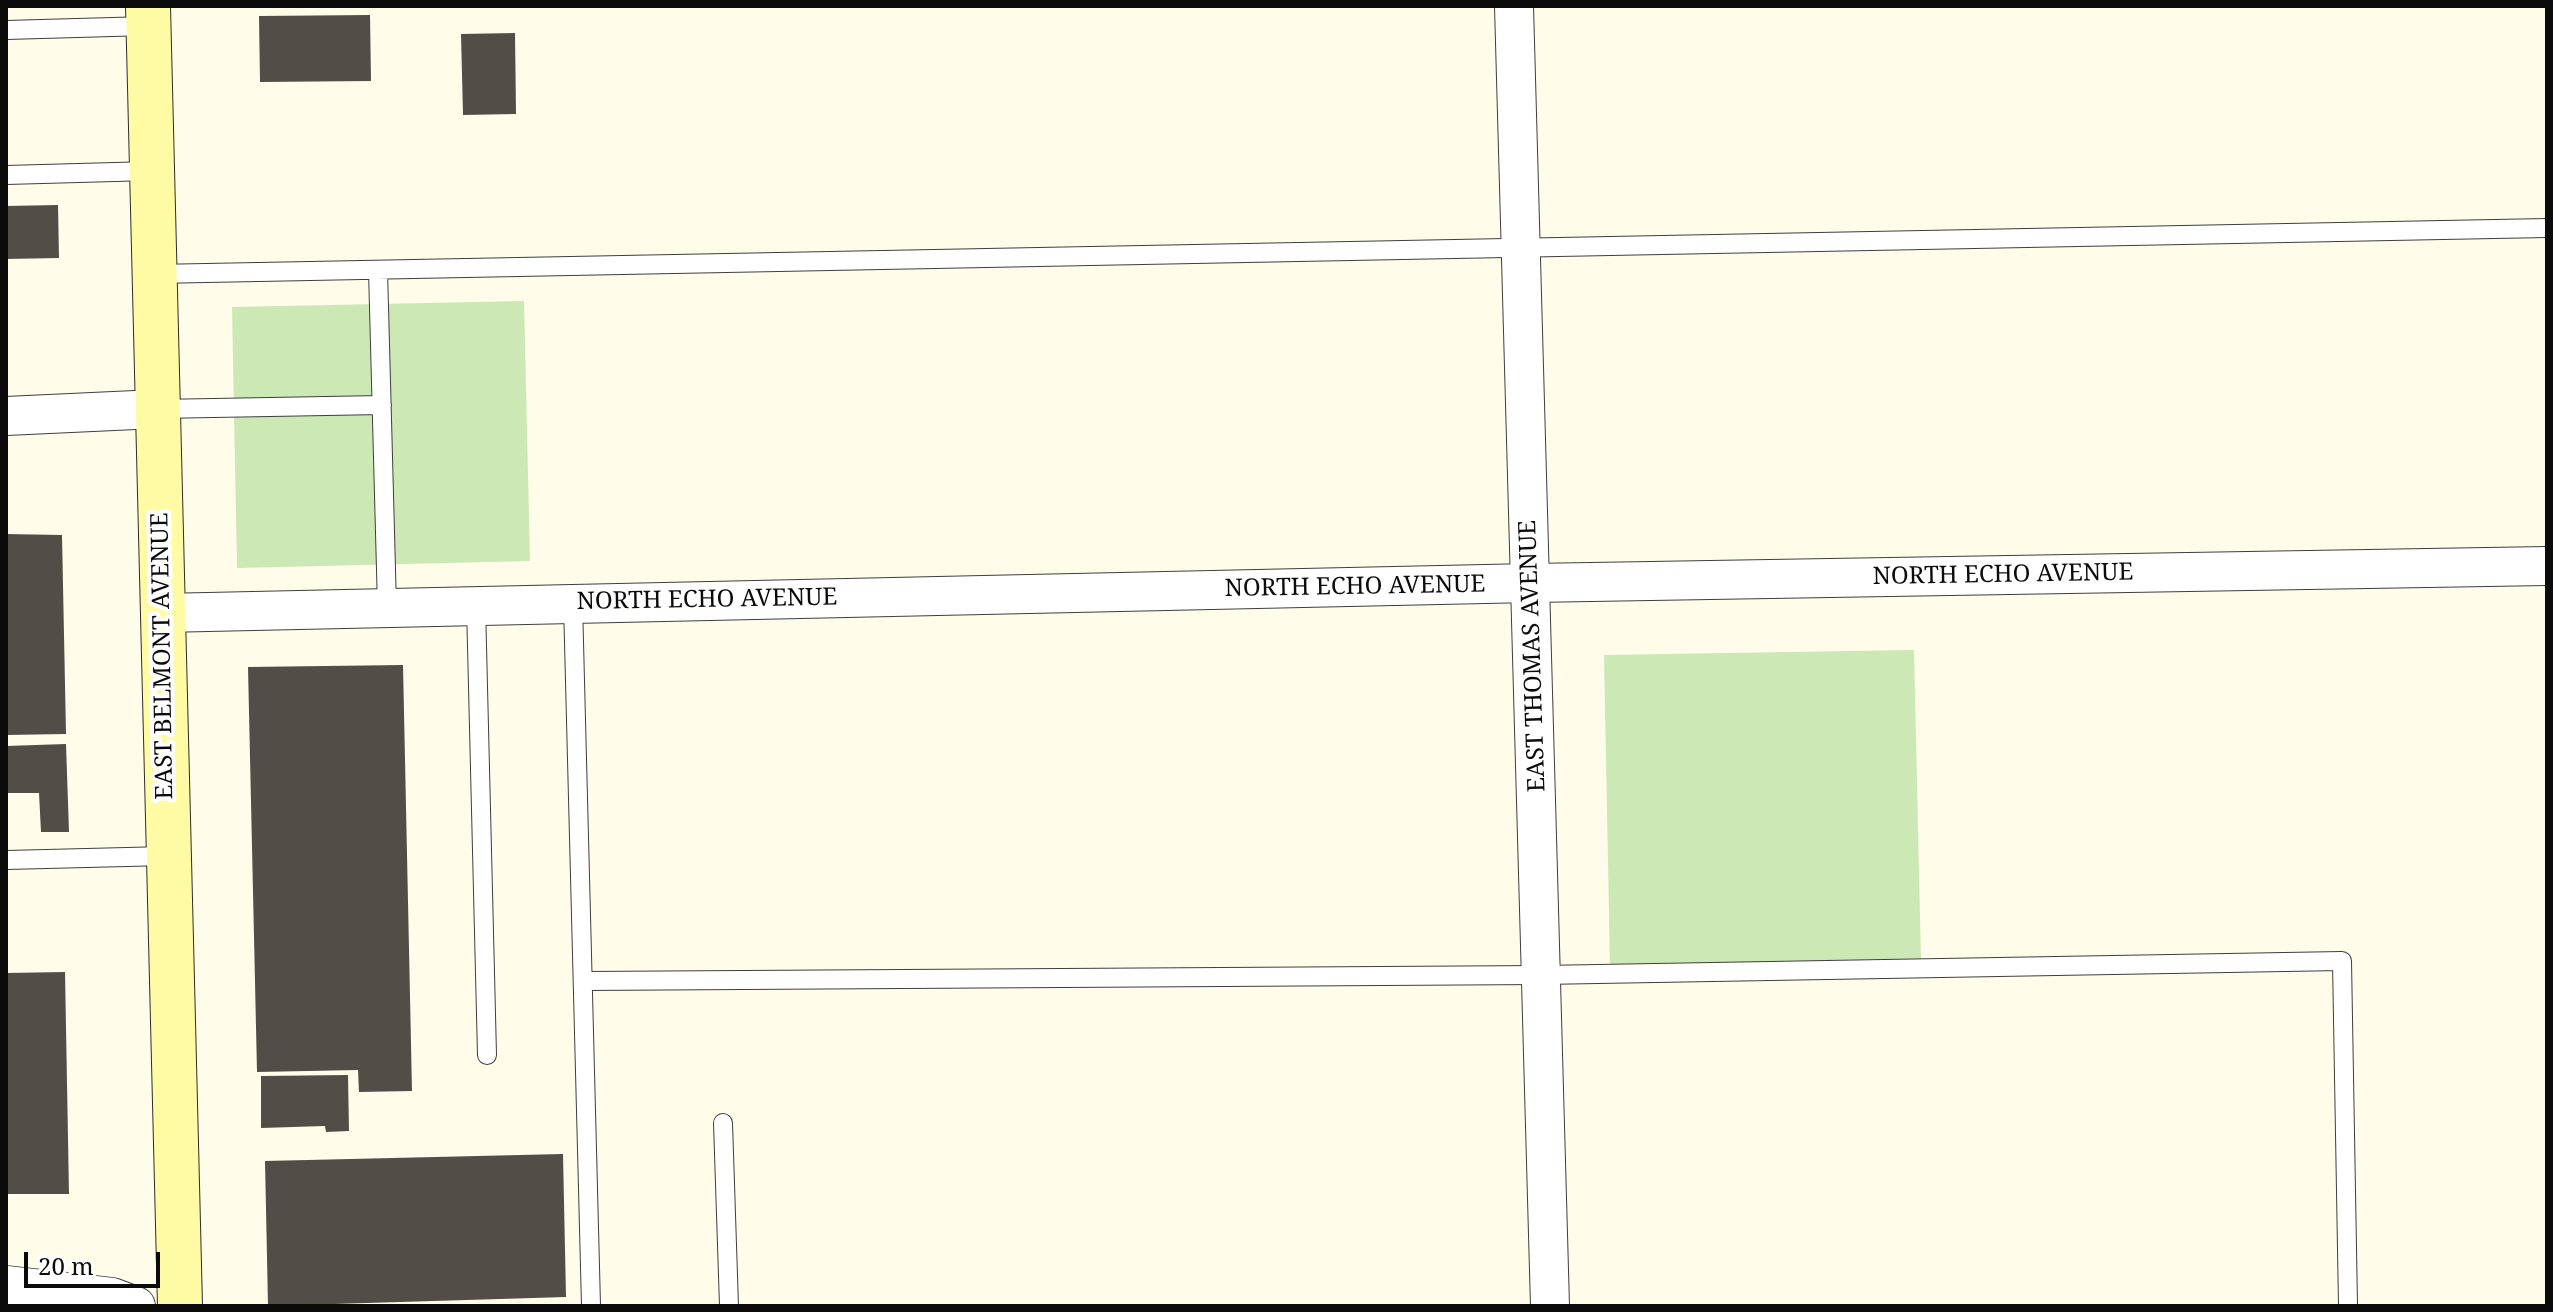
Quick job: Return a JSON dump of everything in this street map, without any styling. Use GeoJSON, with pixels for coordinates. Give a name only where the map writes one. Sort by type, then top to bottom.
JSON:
{"type":"FeatureCollection","features":[{"type":"Feature","properties":{"kind":"main road","name":"EAST BELMONT AVENUE"},"geometry":{"type":"LineString","coordinates":[[148,16],[180,1306]]}},
{"type":"Feature","properties":{"kind":"street","name":"EAST THOMAS AVENUE"},"geometry":{"type":"LineString","coordinates":[[1514,6],[1550,1306]]}},
{"type":"Feature","properties":{"kind":"street"},"geometry":{"type":"LineString","coordinates":[[6,416],[157,409]]}},
{"type":"Feature","properties":{"kind":"street","name":"NORTH ECHO AVENUE"},"geometry":{"type":"LineString","coordinates":[[162,613],[1531,583],[2547,566]]}},
{"type":"Feature","properties":{"kind":"street"},"geometry":{"type":"LineString","coordinates":[[6,1285],[112,1297],[136,1306]]}},
{"type":"Feature","properties":{"kind":"lane"},"geometry":{"type":"LineString","coordinates":[[6,30],[148,16]]}},
{"type":"Feature","properties":{"kind":"lane"},"geometry":{"type":"LineString","coordinates":[[6,175],[151,171]]}},
{"type":"Feature","properties":{"kind":"lane"},"geometry":{"type":"LineString","coordinates":[[154,274],[2547,228]]}},
{"type":"Feature","properties":{"kind":"lane"},"geometry":{"type":"LineString","coordinates":[[378,270],[387,607]]}},
{"type":"Feature","properties":{"kind":"lane"},"geometry":{"type":"LineString","coordinates":[[157,409],[382,405]]}},
{"type":"Feature","properties":{"kind":"lane"},"geometry":{"type":"LineString","coordinates":[[573,603],[591,1306]]}},
{"type":"Feature","properties":{"kind":"lane"},"geometry":{"type":"LineString","coordinates":[[476,605],[487,1055]]}},
{"type":"Feature","properties":{"kind":"lane"},"geometry":{"type":"LineString","coordinates":[[6,860],[167,856]]}},
{"type":"Feature","properties":{"kind":"lane"},"geometry":{"type":"LineString","coordinates":[[584,981],[1541,975],[2342,961],[2348,1306]]}},
{"type":"Feature","properties":{"kind":"lane"},"geometry":{"type":"LineString","coordinates":[[723,1123],[729,1306]]}},
{"type":"Feature","properties":{"kind":"green space"},"geometry":{"type":"Polygon","coordinates":[[[524,301],[530,561],[237,568],[232,307],[524,301]]]}},
{"type":"Feature","properties":{"kind":"green space"},"geometry":{"type":"Polygon","coordinates":[[[1914,650],[1921,961],[1610,967],[1604,655],[1914,650]]]}},
{"type":"Feature","properties":{"kind":"building"},"geometry":{"type":"Polygon","coordinates":[[[370,15],[371,81],[260,82],[259,16],[370,15]]]}},
{"type":"Feature","properties":{"kind":"building"},"geometry":{"type":"Polygon","coordinates":[[[515,33],[516,114],[463,115],[461,34],[515,33]]]}},
{"type":"Feature","properties":{"kind":"building"},"geometry":{"type":"Polygon","coordinates":[[[58,205],[59,258],[6,259],[6,206],[58,205]]]}},
{"type":"Feature","properties":{"kind":"building"},"geometry":{"type":"Polygon","coordinates":[[[6,534],[62,535],[66,734],[6,735],[6,534]]]}},
{"type":"Feature","properties":{"kind":"building"},"geometry":{"type":"Polygon","coordinates":[[[403,665],[412,1091],[359,1092],[358,1070],[257,1072],[248,667],[403,665]]]}},
{"type":"Feature","properties":{"kind":"building"},"geometry":{"type":"Polygon","coordinates":[[[66,744],[69,832],[41,832],[39,793],[6,793],[6,746],[66,744]]]}},
{"type":"Feature","properties":{"kind":"building"},"geometry":{"type":"Polygon","coordinates":[[[65,972],[69,1194],[6,1194],[6,973],[65,972]]]}},
{"type":"Feature","properties":{"kind":"building"},"geometry":{"type":"Polygon","coordinates":[[[348,1075],[349,1131],[326,1132],[325,1126],[261,1128],[261,1076],[348,1075]]]}},
{"type":"Feature","properties":{"kind":"building"},"geometry":{"type":"Polygon","coordinates":[[[563,1154],[566,1297],[268,1306],[265,1161],[563,1154]]]}}]}
